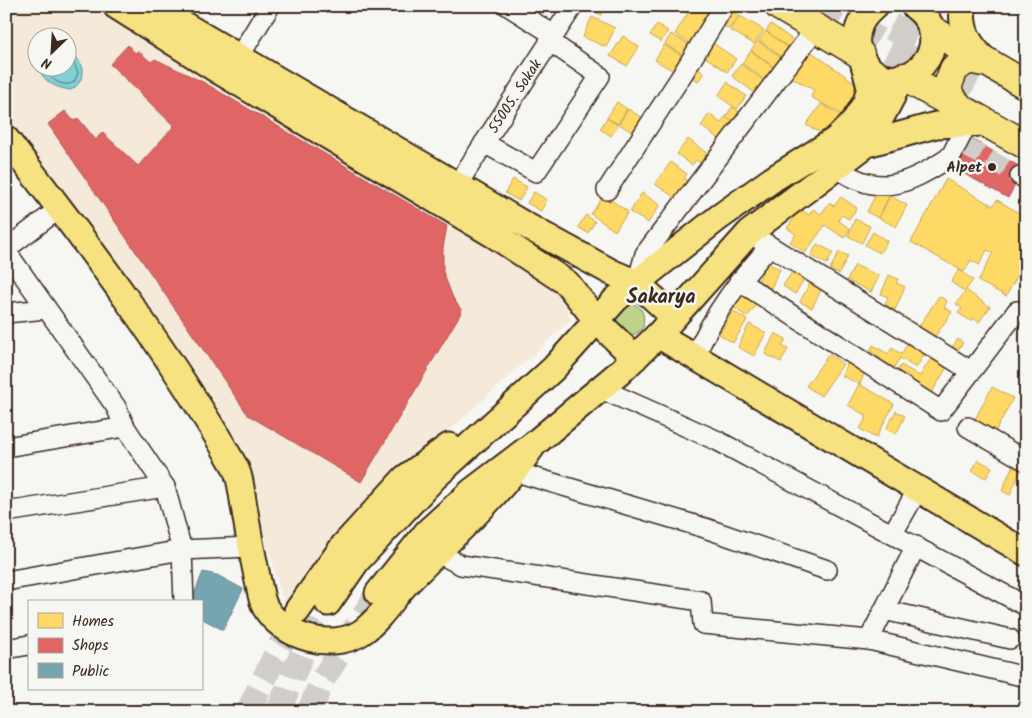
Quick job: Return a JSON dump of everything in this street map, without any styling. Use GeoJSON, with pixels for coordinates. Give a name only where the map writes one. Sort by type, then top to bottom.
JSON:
{"type":"FeatureCollection","features":[{"type":"Feature","properties":{"kind":"highway"},"geometry":{"type":"LineString","coordinates":[[781,6],[799,10],[814,17],[861,58]]}},
{"type":"Feature","properties":{"kind":"highway"},"geometry":{"type":"LineString","coordinates":[[930,16],[972,110],[1026,126]]}},
{"type":"Feature","properties":{"kind":"highway"},"geometry":{"type":"LineString","coordinates":[[902,77],[972,110],[1026,145]]}},
{"type":"Feature","properties":{"kind":"highway"},"geometry":{"type":"LineString","coordinates":[[972,110],[1026,85]]}},
{"type":"Feature","properties":{"kind":"highway"},"geometry":{"type":"LineString","coordinates":[[972,110],[1026,101]]}},
{"type":"Feature","properties":{"kind":"main road"},"geometry":{"type":"LineString","coordinates":[[116,6],[567,283],[597,321],[635,358]]}},
{"type":"Feature","properties":{"kind":"main road"},"geometry":{"type":"LineString","coordinates":[[152,6],[559,244],[636,283],[666,326],[695,357],[1026,553]]}},
{"type":"Feature","properties":{"kind":"main road"},"geometry":{"type":"LineString","coordinates":[[328,603],[357,561],[435,477],[553,370],[616,299],[718,218],[772,179],[835,140],[853,123],[866,102],[870,87],[856,37],[859,25],[866,14],[875,6]]}},
{"type":"Feature","properties":{"kind":"main road"},"geometry":{"type":"LineString","coordinates":[[378,593],[427,532],[472,491],[534,444],[635,358],[666,326],[836,167],[867,144],[936,125],[972,110],[966,38],[961,17],[963,6]]}},
{"type":"Feature","properties":{"kind":"main road"},"geometry":{"type":"LineString","coordinates":[[861,58],[871,70],[881,75],[902,77],[914,72],[930,56],[933,45],[930,16]]}},
{"type":"Feature","properties":{"kind":"main road"},"geometry":{"type":"LineString","coordinates":[[867,144],[902,77]]}},
{"type":"Feature","properties":{"kind":"main road"},"geometry":{"type":"LineString","coordinates":[[6,139],[60,208],[137,314],[236,468],[250,547],[264,605],[274,619],[294,633],[316,640],[336,640],[360,633],[385,611],[404,587],[516,472],[534,444]]}},
{"type":"Feature","properties":{"kind":"main road"},"geometry":{"type":"LineString","coordinates":[[297,610],[344,545],[405,478],[450,445],[482,435]]}},
{"type":"Feature","properties":{"kind":"street"},"geometry":{"type":"LineString","coordinates":[[239,57],[270,6]]}},
{"type":"Feature","properties":{"kind":"street"},"geometry":{"type":"LineString","coordinates":[[484,143],[536,172],[600,76],[552,38],[533,13],[508,6]]}},
{"type":"Feature","properties":{"kind":"street","name":"55005. Sokak"},"geometry":{"type":"LineString","coordinates":[[457,185],[573,6]]}},
{"type":"Feature","properties":{"kind":"street"},"geometry":{"type":"LineString","coordinates":[[607,190],[682,75],[724,6]]}},
{"type":"Feature","properties":{"kind":"street"},"geometry":{"type":"LineString","coordinates":[[636,283],[645,254],[814,17]]}},
{"type":"Feature","properties":{"kind":"street"},"geometry":{"type":"LineString","coordinates":[[836,167],[860,181],[876,186],[900,184],[938,165],[952,154],[972,110]]}},
{"type":"Feature","properties":{"kind":"street"},"geometry":{"type":"LineString","coordinates":[[60,208],[6,250],[116,407],[125,427],[165,487],[182,550],[184,600]]}},
{"type":"Feature","properties":{"kind":"street"},"geometry":{"type":"LineString","coordinates":[[695,357],[718,309],[740,282],[760,240],[971,371]]}},
{"type":"Feature","properties":{"kind":"street"},"geometry":{"type":"LineString","coordinates":[[740,282],[941,411],[1017,311]]}},
{"type":"Feature","properties":{"kind":"street"},"geometry":{"type":"LineString","coordinates":[[6,313],[46,309]]}},
{"type":"Feature","properties":{"kind":"street"},"geometry":{"type":"LineString","coordinates":[[599,388],[718,441],[893,533],[1026,606]]}},
{"type":"Feature","properties":{"kind":"street"},"geometry":{"type":"LineString","coordinates":[[6,446],[125,427]]}},
{"type":"Feature","properties":{"kind":"street"},"geometry":{"type":"LineString","coordinates":[[968,427],[1026,461]]}},
{"type":"Feature","properties":{"kind":"street"},"geometry":{"type":"LineString","coordinates":[[516,472],[705,528],[827,570]]}},
{"type":"Feature","properties":{"kind":"street"},"geometry":{"type":"LineString","coordinates":[[6,512],[165,487]]}},
{"type":"Feature","properties":{"kind":"street"},"geometry":{"type":"LineString","coordinates":[[893,533],[918,488]]}},
{"type":"Feature","properties":{"kind":"street"},"geometry":{"type":"LineString","coordinates":[[869,640],[916,546]]}},
{"type":"Feature","properties":{"kind":"street"},"geometry":{"type":"LineString","coordinates":[[6,582],[182,550],[250,547]]}},
{"type":"Feature","properties":{"kind":"street"},"geometry":{"type":"LineString","coordinates":[[438,553],[461,565],[701,601],[703,624],[869,640],[1026,677]]}},
{"type":"Feature","properties":{"kind":"street"},"geometry":{"type":"LineString","coordinates":[[884,610],[1010,639]]}},
{"type":"Feature","properties":{"kind":"street"},"geometry":{"type":"LineString","coordinates":[[6,649],[28,645]]}},
{"type":"Feature","properties":{"kind":"shaded area"},"geometry":{"type":"Polygon","coordinates":[[[6,6],[96,6],[562,294],[571,320],[443,436],[286,610],[244,464],[70,209],[6,126],[6,6]]]}},
{"type":"Feature","properties":{"kind":"green space"},"geometry":{"type":"Polygon","coordinates":[[[630,302],[638,306],[644,318],[643,327],[633,335],[614,329],[612,312],[630,302]]]}},
{"type":"Feature","properties":{"kind":"water"},"geometry":{"type":"Polygon","coordinates":[[[78,60],[82,75],[77,86],[71,90],[60,88],[45,78],[78,78],[78,60]]]}},
{"type":"Feature","properties":{"kind":"building: Homes"},"geometry":{"type":"Polygon","coordinates":[[[593,6],[606,6],[601,15],[591,10],[593,6]]]}},
{"type":"Feature","properties":{"kind":"building: Homes"},"geometry":{"type":"Polygon","coordinates":[[[692,6],[721,6],[696,47],[675,34],[692,6]]]}},
{"type":"Feature","properties":{"kind":"building: Homes"},"geometry":{"type":"Polygon","coordinates":[[[726,7],[739,15],[729,29],[717,22],[726,7]]]}},
{"type":"Feature","properties":{"kind":"building: Homes"},"geometry":{"type":"Polygon","coordinates":[[[740,16],[764,30],[754,44],[730,30],[740,16]]]}},
{"type":"Feature","properties":{"kind":"building: Homes"},"geometry":{"type":"Polygon","coordinates":[[[592,17],[615,28],[606,47],[583,37],[592,17]]]}},
{"type":"Feature","properties":{"kind":"building: Homes"},"geometry":{"type":"Polygon","coordinates":[[[657,24],[668,31],[661,42],[650,35],[657,24]]]}},
{"type":"Feature","properties":{"kind":"building: Homes"},"geometry":{"type":"Polygon","coordinates":[[[771,24],[798,44],[793,51],[766,31],[771,24]]]}},
{"type":"Feature","properties":{"kind":"building: Homes"},"geometry":{"type":"Polygon","coordinates":[[[766,31],[793,51],[786,60],[759,40],[766,31]]]}},
{"type":"Feature","properties":{"kind":"building: Homes"},"geometry":{"type":"Polygon","coordinates":[[[671,34],[695,48],[692,54],[685,50],[682,55],[665,44],[671,34]]]}},
{"type":"Feature","properties":{"kind":"building: Homes"},"geometry":{"type":"Polygon","coordinates":[[[623,36],[639,47],[627,66],[610,56],[623,36]]]}},
{"type":"Feature","properties":{"kind":"building: Homes"},"geometry":{"type":"Polygon","coordinates":[[[710,41],[736,59],[727,72],[701,54],[710,41]]]}},
{"type":"Feature","properties":{"kind":"building: Homes"},"geometry":{"type":"Polygon","coordinates":[[[758,41],[786,61],[778,70],[751,50],[758,41]]]}},
{"type":"Feature","properties":{"kind":"building: Homes"},"geometry":{"type":"Polygon","coordinates":[[[664,45],[686,58],[677,73],[655,60],[664,45]]]}},
{"type":"Feature","properties":{"kind":"building: Homes"},"geometry":{"type":"Polygon","coordinates":[[[751,51],[778,71],[769,83],[742,63],[751,51]]]}},
{"type":"Feature","properties":{"kind":"building: Homes"},"geometry":{"type":"Polygon","coordinates":[[[810,51],[854,82],[857,98],[847,117],[811,97],[814,90],[787,75],[810,51]]]}},
{"type":"Feature","properties":{"kind":"building: Homes"},"geometry":{"type":"Polygon","coordinates":[[[741,64],[768,84],[759,96],[732,76],[741,64]]]}},
{"type":"Feature","properties":{"kind":"building: Homes"},"geometry":{"type":"Polygon","coordinates":[[[693,65],[704,73],[698,81],[687,74],[693,65]]]}},
{"type":"Feature","properties":{"kind":"building: Homes"},"geometry":{"type":"Polygon","coordinates":[[[727,82],[746,96],[737,109],[718,96],[727,82]]]}},
{"type":"Feature","properties":{"kind":"building: Homes"},"geometry":{"type":"Polygon","coordinates":[[[617,102],[627,109],[618,124],[607,118],[617,102]]]}},
{"type":"Feature","properties":{"kind":"building: Homes"},"geometry":{"type":"Polygon","coordinates":[[[821,104],[847,119],[829,137],[806,125],[821,104]]]}},
{"type":"Feature","properties":{"kind":"building: Homes"},"geometry":{"type":"Polygon","coordinates":[[[732,107],[741,113],[735,122],[726,116],[732,107]]]}},
{"type":"Feature","properties":{"kind":"building: Homes"},"geometry":{"type":"Polygon","coordinates":[[[628,109],[646,120],[637,135],[619,124],[628,109]]]}},
{"type":"Feature","properties":{"kind":"building: Homes"},"geometry":{"type":"Polygon","coordinates":[[[709,114],[721,123],[725,117],[734,123],[722,141],[701,126],[709,114]]]}},
{"type":"Feature","properties":{"kind":"building: Homes"},"geometry":{"type":"Polygon","coordinates":[[[607,118],[618,125],[611,136],[600,129],[607,118]]]}},
{"type":"Feature","properties":{"kind":"building: Homes"},"geometry":{"type":"Polygon","coordinates":[[[688,139],[709,155],[702,164],[696,160],[692,165],[677,154],[688,139]]]}},
{"type":"Feature","properties":{"kind":"building: Homes"},"geometry":{"type":"Polygon","coordinates":[[[671,162],[687,174],[684,178],[689,182],[677,199],[655,184],[671,162]]]}},
{"type":"Feature","properties":{"kind":"building: Homes"},"geometry":{"type":"Polygon","coordinates":[[[513,179],[527,187],[519,201],[505,193],[513,179]]]}},
{"type":"Feature","properties":{"kind":"building: Homes"},"geometry":{"type":"Polygon","coordinates":[[[946,179],[993,206],[997,200],[1026,217],[1026,261],[1006,296],[978,281],[993,253],[987,250],[979,265],[971,260],[964,272],[911,242],[946,179]]]}},
{"type":"Feature","properties":{"kind":"building: Homes"},"geometry":{"type":"Polygon","coordinates":[[[878,190],[889,196],[878,218],[867,212],[878,190]]]}},
{"type":"Feature","properties":{"kind":"building: Homes"},"geometry":{"type":"Polygon","coordinates":[[[534,192],[547,200],[541,211],[527,203],[534,192]]]}},
{"type":"Feature","properties":{"kind":"building: Homes"},"geometry":{"type":"Polygon","coordinates":[[[642,193],[660,205],[648,223],[630,212],[642,193]]]}},
{"type":"Feature","properties":{"kind":"building: Homes"},"geometry":{"type":"Polygon","coordinates":[[[604,195],[628,212],[615,231],[591,214],[604,195]]]}},
{"type":"Feature","properties":{"kind":"building: Homes"},"geometry":{"type":"Polygon","coordinates":[[[890,196],[907,205],[896,227],[879,218],[890,196]]]}},
{"type":"Feature","properties":{"kind":"building: Homes"},"geometry":{"type":"Polygon","coordinates":[[[841,197],[857,208],[849,219],[842,215],[838,220],[850,229],[844,238],[825,225],[805,253],[790,242],[796,234],[787,228],[800,209],[809,215],[813,209],[821,214],[829,203],[834,206],[841,197]]]}},
{"type":"Feature","properties":{"kind":"building: Homes"},"geometry":{"type":"Polygon","coordinates":[[[586,215],[595,222],[588,233],[578,227],[586,215]]]}},
{"type":"Feature","properties":{"kind":"building: Homes"},"geometry":{"type":"Polygon","coordinates":[[[855,219],[870,226],[862,243],[848,236],[855,219]]]}},
{"type":"Feature","properties":{"kind":"building: Homes"},"geometry":{"type":"Polygon","coordinates":[[[873,232],[887,241],[880,253],[865,245],[873,232]]]}},
{"type":"Feature","properties":{"kind":"building: Homes"},"geometry":{"type":"Polygon","coordinates":[[[817,244],[833,252],[827,264],[811,256],[817,244]]]}},
{"type":"Feature","properties":{"kind":"building: Homes"},"geometry":{"type":"Polygon","coordinates":[[[839,252],[848,256],[839,274],[830,269],[839,252]]]}},
{"type":"Feature","properties":{"kind":"building: Homes"},"geometry":{"type":"Polygon","coordinates":[[[767,263],[780,269],[769,292],[756,285],[767,263]]]}},
{"type":"Feature","properties":{"kind":"building: Homes"},"geometry":{"type":"Polygon","coordinates":[[[855,265],[879,276],[871,292],[847,280],[855,265]]]}},
{"type":"Feature","properties":{"kind":"building: Homes"},"geometry":{"type":"Polygon","coordinates":[[[794,269],[806,276],[795,294],[783,286],[794,269]]]}},
{"type":"Feature","properties":{"kind":"building: Homes"},"geometry":{"type":"Polygon","coordinates":[[[959,270],[973,280],[966,290],[990,307],[979,322],[973,318],[971,321],[958,313],[962,308],[956,304],[965,292],[951,282],[959,270]]]}},
{"type":"Feature","properties":{"kind":"building: Homes"},"geometry":{"type":"Polygon","coordinates":[[[889,275],[898,279],[896,283],[905,287],[895,310],[885,305],[888,297],[881,294],[889,275]]]}},
{"type":"Feature","properties":{"kind":"building: Homes"},"geometry":{"type":"Polygon","coordinates":[[[813,277],[825,282],[812,308],[800,302],[813,277]]]}},
{"type":"Feature","properties":{"kind":"building: Homes"},"geometry":{"type":"Polygon","coordinates":[[[741,285],[760,300],[747,317],[728,303],[741,285]]]}},
{"type":"Feature","properties":{"kind":"building: Homes"},"geometry":{"type":"Polygon","coordinates":[[[939,296],[947,301],[944,307],[952,312],[934,338],[918,328],[939,296]]]}},
{"type":"Feature","properties":{"kind":"building: Homes"},"geometry":{"type":"Polygon","coordinates":[[[733,311],[747,320],[733,343],[719,334],[733,311]]]}},
{"type":"Feature","properties":{"kind":"building: Homes"},"geometry":{"type":"Polygon","coordinates":[[[749,324],[766,333],[754,356],[738,347],[749,324]]]}},
{"type":"Feature","properties":{"kind":"building: Homes"},"geometry":{"type":"Polygon","coordinates":[[[775,333],[786,339],[782,346],[788,349],[781,362],[765,354],[775,333]]]}},
{"type":"Feature","properties":{"kind":"building: Homes"},"geometry":{"type":"Polygon","coordinates":[[[912,337],[929,347],[916,368],[900,358],[891,372],[876,363],[879,357],[870,351],[873,345],[888,354],[892,348],[901,354],[912,337]]]}},
{"type":"Feature","properties":{"kind":"building: Homes"},"geometry":{"type":"Polygon","coordinates":[[[958,339],[963,343],[955,354],[950,350],[958,339]]]}},
{"type":"Feature","properties":{"kind":"building: Homes"},"geometry":{"type":"Polygon","coordinates":[[[934,353],[950,362],[928,399],[893,378],[901,365],[920,376],[934,353]]]}},
{"type":"Feature","properties":{"kind":"building: Homes"},"geometry":{"type":"Polygon","coordinates":[[[829,354],[843,364],[821,396],[806,386],[829,354]]]}},
{"type":"Feature","properties":{"kind":"building: Homes"},"geometry":{"type":"Polygon","coordinates":[[[850,357],[868,365],[860,384],[842,376],[850,357]]]}},
{"type":"Feature","properties":{"kind":"building: Homes"},"geometry":{"type":"Polygon","coordinates":[[[859,384],[894,404],[876,438],[860,429],[867,416],[848,405],[859,384]]]}},
{"type":"Feature","properties":{"kind":"building: Homes"},"geometry":{"type":"Polygon","coordinates":[[[992,387],[1013,398],[994,434],[973,423],[992,387]]]}},
{"type":"Feature","properties":{"kind":"building: Homes"},"geometry":{"type":"Polygon","coordinates":[[[896,411],[905,416],[896,434],[886,429],[896,411]]]}},
{"type":"Feature","properties":{"kind":"building: Homes"},"geometry":{"type":"Polygon","coordinates":[[[978,460],[992,467],[986,478],[972,471],[978,460]]]}},
{"type":"Feature","properties":{"kind":"building: Homes"},"geometry":{"type":"Polygon","coordinates":[[[1012,467],[1021,470],[1010,495],[1002,491],[1012,467]]]}},
{"type":"Feature","properties":{"kind":"building: Shops"},"geometry":{"type":"Polygon","coordinates":[[[128,45],[135,53],[138,51],[151,62],[155,59],[203,82],[447,226],[443,248],[443,272],[453,298],[462,311],[361,482],[248,415],[48,124],[65,111],[74,121],[78,118],[96,140],[102,132],[138,166],[174,126],[110,64],[128,45]]]}},
{"type":"Feature","properties":{"kind":"building: Shops"},"geometry":{"type":"Polygon","coordinates":[[[968,137],[1024,169],[1008,198],[952,167],[968,137]]]}},
{"type":"Feature","properties":{"kind":"building: Public"},"geometry":{"type":"Polygon","coordinates":[[[203,572],[217,575],[243,589],[223,630],[202,619],[202,600],[192,600],[203,572]]]}},
{"type":"Feature","properties":{"kind":"tunnel"},"geometry":{"type":"LineString","coordinates":[[817,6],[971,94]]}},
{"type":"Feature","properties":{"kind":"tunnel"},"geometry":{"type":"LineString","coordinates":[[854,6],[981,76]]}},
{"type":"Feature","properties":{"kind":"tunnel"},"geometry":{"type":"LineString","coordinates":[[964,146],[1020,176]]}},
{"type":"Feature","properties":{"kind":"tunnel"},"geometry":{"type":"LineString","coordinates":[[309,712],[323,679],[378,593]]}},
{"type":"Feature","properties":{"kind":"tunnel"},"geometry":{"type":"LineString","coordinates":[[278,712],[308,639],[328,603]]}},
{"type":"Feature","properties":{"kind":"tunnel"},"geometry":{"type":"LineString","coordinates":[[248,712],[297,611]]}},
{"type":"Feature","properties":{"kind":"place","name":"Alpet"},"geometry":{"type":"Point","coordinates":[992,167]}},
{"type":"Feature","properties":{"kind":"district","name":"Sakarya"},"geometry":{"type":"Point","coordinates":[661,296]}}]}
